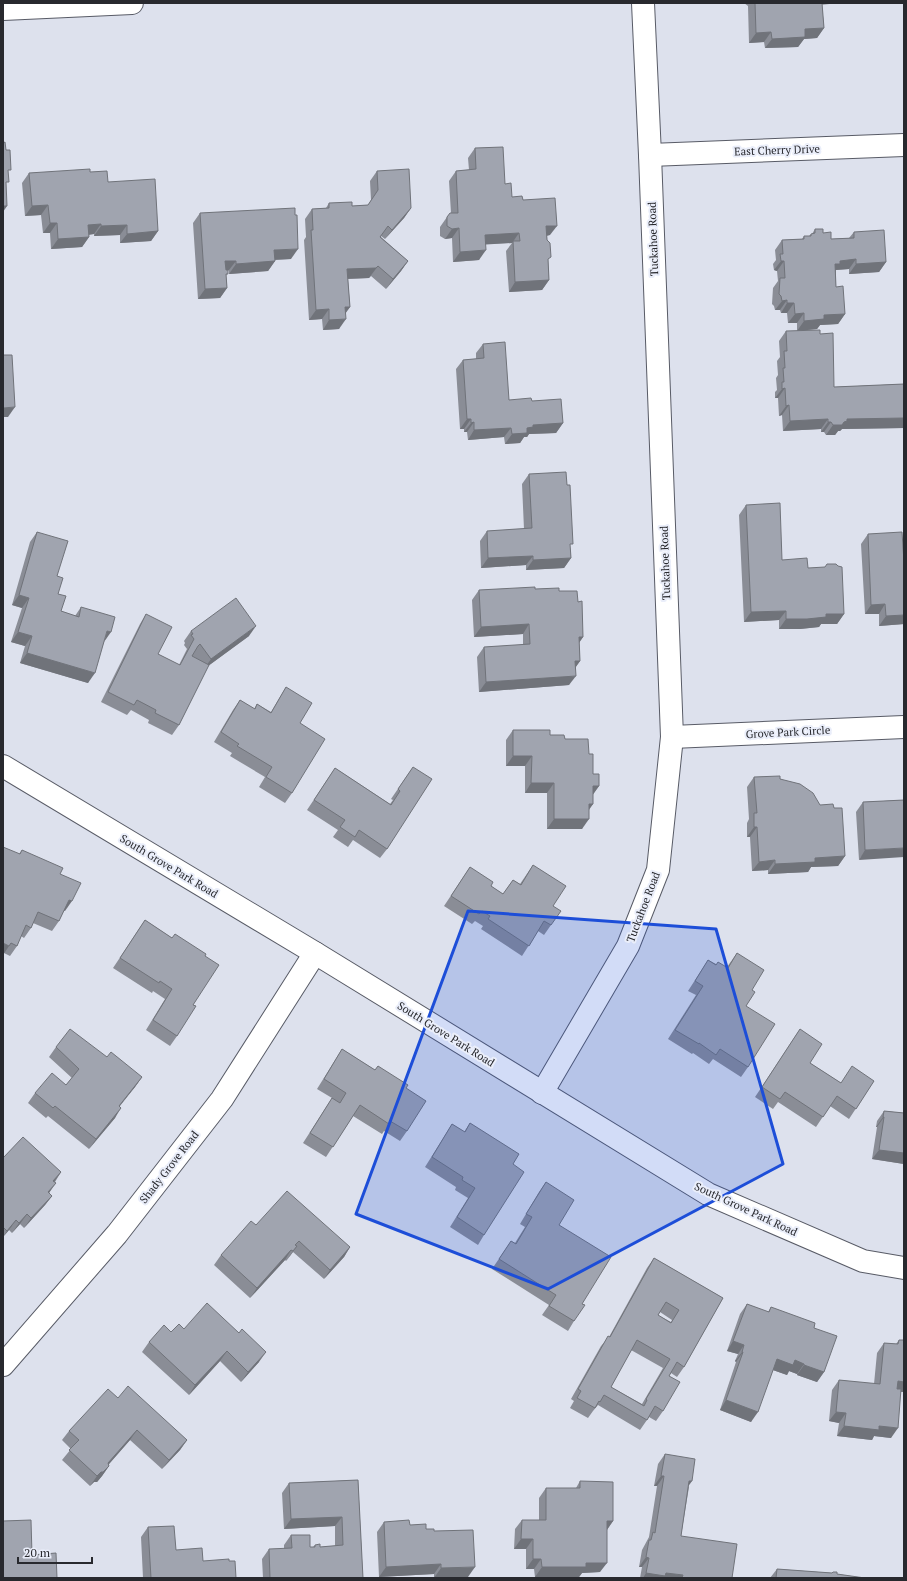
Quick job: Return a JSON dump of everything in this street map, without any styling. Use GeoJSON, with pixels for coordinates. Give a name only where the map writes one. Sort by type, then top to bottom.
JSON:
{"type":"FeatureCollection","features":[{"type":"Feature","properties":{"kind":"street"},"geometry":{"type":"LineString","coordinates":[[3,9],[132,3]]}},
{"type":"Feature","properties":{"kind":"street","name":"Tuckahoe Road"},"geometry":{"type":"LineString","coordinates":[[542,1092],[628,946],[658,870],[672,737],[643,3]]}},
{"type":"Feature","properties":{"kind":"street","name":"East Cherry Drive"},"geometry":{"type":"LineString","coordinates":[[650,155],[904,145]]}},
{"type":"Feature","properties":{"kind":"street","name":"Grove Park Circle"},"geometry":{"type":"LineString","coordinates":[[672,737],[904,727]]}},
{"type":"Feature","properties":{"kind":"street","name":"South Grove Park Road"},"geometry":{"type":"LineString","coordinates":[[3,766],[315,953],[708,1194],[863,1261],[904,1268]]}},
{"type":"Feature","properties":{"kind":"street","name":"Shady Grove Road"},"geometry":{"type":"LineString","coordinates":[[4,1362],[117,1234],[222,1099],[315,953]]}},
{"type":"Feature","properties":{"kind":"highlighted area"},"geometry":{"type":"Polygon","coordinates":[[[468,911],[716,929],[783,1164],[548,1289],[356,1214],[468,911]]]}},
{"type":"Feature","properties":{"kind":"building"},"geometry":{"type":"Polygon","coordinates":[[[755,3],[822,3],[824,28],[805,29],[805,37],[772,39],[771,32],[756,33],[755,3]]]}},
{"type":"Feature","properties":{"kind":"building"},"geometry":{"type":"Polygon","coordinates":[[[5,142],[6,150],[10,150],[11,170],[8,170],[9,182],[6,182],[7,206],[3,206],[3,143],[5,142]]]}},
{"type":"Feature","properties":{"kind":"building"},"geometry":{"type":"Polygon","coordinates":[[[503,147],[505,184],[511,183],[512,197],[522,196],[523,200],[555,198],[557,226],[546,226],[547,240],[550,243],[551,257],[548,259],[549,280],[515,282],[513,241],[520,241],[519,233],[485,235],[486,250],[460,252],[459,228],[452,229],[447,226],[447,217],[450,213],[458,213],[456,171],[476,169],[475,148],[503,147]]]}},
{"type":"Feature","properties":{"kind":"building"},"geometry":{"type":"Polygon","coordinates":[[[90,169],[90,172],[107,171],[108,182],[155,179],[158,231],[127,234],[127,225],[88,225],[89,237],[58,239],[57,223],[50,223],[48,205],[32,206],[29,173],[90,169]]]}},
{"type":"Feature","properties":{"kind":"building"},"geometry":{"type":"Polygon","coordinates":[[[409,169],[411,208],[392,230],[388,226],[380,237],[408,261],[393,279],[378,266],[376,268],[347,269],[350,307],[345,307],[346,319],[329,320],[329,309],[316,310],[311,230],[313,230],[312,209],[329,208],[329,203],[352,202],[352,206],[368,205],[378,190],[377,171],[409,169]]]}},
{"type":"Feature","properties":{"kind":"building"},"geometry":{"type":"Polygon","coordinates":[[[295,208],[295,215],[297,215],[298,249],[274,250],[275,261],[236,264],[236,261],[225,261],[226,270],[228,270],[228,274],[226,274],[227,288],[205,289],[200,213],[295,208]]]}},
{"type":"Feature","properties":{"kind":"building"},"geometry":{"type":"Polygon","coordinates":[[[815,229],[823,229],[823,233],[831,232],[831,239],[854,238],[854,232],[884,230],[886,262],[856,264],[856,259],[840,261],[840,264],[835,264],[836,287],[843,286],[845,314],[824,315],[824,319],[804,321],[804,313],[795,314],[794,303],[787,303],[787,300],[782,301],[779,294],[780,278],[785,278],[784,261],[781,261],[780,254],[783,254],[782,240],[804,239],[804,236],[811,236],[811,234],[815,233],[815,229]]]}},
{"type":"Feature","properties":{"kind":"building"},"geometry":{"type":"Polygon","coordinates":[[[820,330],[820,334],[833,333],[834,387],[904,384],[904,418],[847,419],[847,421],[842,425],[833,425],[831,422],[828,422],[828,419],[790,421],[789,405],[786,406],[785,388],[782,389],[782,382],[784,382],[783,368],[785,368],[784,351],[787,351],[786,331],[820,330]]]}},
{"type":"Feature","properties":{"kind":"building"},"geometry":{"type":"Polygon","coordinates":[[[505,342],[509,400],[531,398],[532,401],[561,399],[563,423],[533,425],[533,427],[527,428],[527,433],[512,434],[511,428],[474,430],[474,422],[471,423],[471,419],[467,419],[463,360],[484,358],[483,344],[505,342]]]}},
{"type":"Feature","properties":{"kind":"building"},"geometry":{"type":"Polygon","coordinates":[[[3,355],[12,355],[15,407],[3,408],[3,355]]]}},
{"type":"Feature","properties":{"kind":"building"},"geometry":{"type":"Polygon","coordinates":[[[566,472],[567,485],[570,485],[573,544],[570,544],[571,558],[533,560],[533,556],[488,558],[487,531],[532,528],[529,474],[566,472]]]}},
{"type":"Feature","properties":{"kind":"building"},"geometry":{"type":"Polygon","coordinates":[[[780,503],[782,560],[807,558],[808,568],[825,567],[827,564],[836,564],[842,567],[844,614],[826,614],[826,617],[807,619],[786,619],[786,611],[751,612],[746,505],[780,503]]]}},
{"type":"Feature","properties":{"kind":"building"},"geometry":{"type":"Polygon","coordinates":[[[37,532],[68,541],[57,576],[63,578],[58,594],[66,596],[61,611],[79,617],[81,607],[115,617],[111,632],[107,631],[95,673],[27,653],[32,636],[18,632],[29,598],[19,595],[37,532]]]}},
{"type":"Feature","properties":{"kind":"building"},"geometry":{"type":"Polygon","coordinates":[[[902,532],[904,562],[904,615],[886,616],[885,604],[871,605],[868,534],[902,532]]]}},
{"type":"Feature","properties":{"kind":"building"},"geometry":{"type":"Polygon","coordinates":[[[535,587],[535,589],[559,588],[559,591],[577,591],[578,602],[582,601],[583,637],[579,637],[580,661],[575,661],[576,676],[486,682],[484,647],[530,644],[529,624],[481,627],[479,590],[535,587]]]}},
{"type":"Feature","properties":{"kind":"building"},"geometry":{"type":"Polygon","coordinates":[[[236,598],[256,626],[211,659],[200,644],[198,646],[192,656],[209,665],[179,725],[155,713],[156,710],[137,700],[134,705],[108,692],[146,614],[172,627],[158,654],[180,665],[194,639],[191,635],[193,634],[191,631],[236,598]]]}},
{"type":"Feature","properties":{"kind":"building"},"geometry":{"type":"Polygon","coordinates":[[[286,687],[312,703],[300,723],[325,739],[292,793],[266,777],[272,767],[237,746],[239,744],[221,732],[240,700],[255,709],[257,704],[271,713],[286,687]]]}},
{"type":"Feature","properties":{"kind":"building"},"geometry":{"type":"Polygon","coordinates":[[[513,730],[550,730],[550,735],[564,735],[565,739],[588,739],[589,754],[593,754],[593,774],[599,774],[599,786],[593,786],[593,804],[589,804],[589,819],[554,819],[554,783],[531,783],[532,756],[513,756],[513,730]]]}},
{"type":"Feature","properties":{"kind":"building"},"geometry":{"type":"Polygon","coordinates":[[[413,767],[432,779],[387,849],[359,830],[355,837],[340,827],[345,820],[314,800],[335,768],[391,805],[400,791],[398,789],[413,767]]]}},
{"type":"Feature","properties":{"kind":"building"},"geometry":{"type":"Polygon","coordinates":[[[780,776],[780,779],[800,784],[813,793],[820,805],[833,804],[834,808],[842,808],[845,856],[815,858],[815,862],[775,864],[775,860],[759,862],[757,827],[754,827],[754,813],[757,813],[754,777],[780,776]]]}},
{"type":"Feature","properties":{"kind":"building"},"geometry":{"type":"Polygon","coordinates":[[[904,800],[904,848],[865,850],[863,802],[904,800]]]}},
{"type":"Feature","properties":{"kind":"building"},"geometry":{"type":"Polygon","coordinates":[[[3,847],[20,854],[22,850],[63,868],[60,874],[81,883],[72,901],[69,900],[59,921],[38,912],[31,928],[26,925],[17,946],[11,943],[9,946],[3,943],[3,847]]]}},
{"type":"Feature","properties":{"kind":"building"},"geometry":{"type":"Polygon","coordinates":[[[533,865],[566,886],[553,906],[561,911],[551,925],[544,921],[529,946],[488,919],[490,916],[482,911],[479,914],[451,896],[470,867],[493,882],[491,886],[503,894],[513,880],[521,885],[533,865]]]}},
{"type":"Feature","properties":{"kind":"building"},"geometry":{"type":"Polygon","coordinates":[[[145,920],[172,938],[175,934],[206,954],[205,956],[219,965],[193,1005],[196,1006],[177,1036],[153,1020],[172,989],[160,981],[159,983],[120,958],[145,920]]]}},
{"type":"Feature","properties":{"kind":"building"},"geometry":{"type":"Polygon","coordinates":[[[737,953],[764,970],[752,990],[755,992],[746,1006],[775,1024],[748,1067],[720,1049],[716,1055],[699,1043],[675,1030],[703,986],[695,981],[708,960],[716,965],[718,962],[728,968],[737,953]]]}},
{"type":"Feature","properties":{"kind":"building"},"geometry":{"type":"Polygon","coordinates":[[[70,1029],[107,1057],[111,1052],[142,1077],[119,1106],[121,1108],[96,1139],[55,1106],[53,1108],[35,1093],[52,1073],[66,1085],[79,1069],[56,1047],[70,1029]]]}},
{"type":"Feature","properties":{"kind":"building"},"geometry":{"type":"Polygon","coordinates":[[[800,1029],[822,1044],[810,1063],[841,1083],[852,1066],[874,1081],[856,1109],[837,1096],[823,1117],[785,1092],[780,1099],[762,1087],[800,1029]]]}},
{"type":"Feature","properties":{"kind":"building"},"geometry":{"type":"Polygon","coordinates":[[[342,1049],[375,1070],[378,1066],[408,1085],[406,1088],[426,1101],[407,1131],[390,1121],[389,1124],[360,1105],[333,1147],[310,1133],[332,1098],[340,1103],[346,1093],[324,1079],[342,1049]]]}},
{"type":"Feature","properties":{"kind":"building"},"geometry":{"type":"Polygon","coordinates":[[[884,1111],[904,1113],[904,1153],[879,1150],[884,1111]]]}},
{"type":"Feature","properties":{"kind":"building"},"geometry":{"type":"Polygon","coordinates":[[[470,1123],[519,1154],[513,1164],[524,1172],[484,1235],[457,1217],[475,1188],[462,1180],[463,1177],[432,1157],[452,1124],[465,1132],[470,1123]]]}},
{"type":"Feature","properties":{"kind":"building"},"geometry":{"type":"Polygon","coordinates":[[[23,1137],[61,1172],[53,1181],[56,1183],[48,1192],[52,1196],[31,1218],[27,1214],[19,1223],[16,1220],[7,1231],[3,1227],[3,1158],[23,1137]]]}},
{"type":"Feature","properties":{"kind":"building"},"geometry":{"type":"Polygon","coordinates":[[[546,1182],[574,1200],[559,1225],[611,1257],[582,1304],[585,1305],[574,1321],[549,1306],[556,1295],[499,1259],[511,1241],[516,1244],[532,1217],[526,1214],[546,1182]]]}},
{"type":"Feature","properties":{"kind":"building"},"geometry":{"type":"Polygon","coordinates":[[[287,1191],[350,1247],[330,1270],[299,1241],[295,1245],[297,1246],[293,1251],[291,1250],[257,1288],[221,1255],[251,1221],[256,1225],[287,1191]]]}},
{"type":"Feature","properties":{"kind":"building"},"geometry":{"type":"Polygon","coordinates":[[[654,1258],[723,1298],[684,1367],[677,1362],[669,1376],[680,1382],[663,1411],[655,1406],[647,1420],[604,1395],[595,1408],[577,1398],[581,1391],[578,1389],[608,1336],[610,1337],[654,1258]],[[666,1302],[658,1315],[671,1323],[679,1310],[666,1302]],[[637,1340],[611,1387],[644,1406],[647,1400],[646,1399],[670,1359],[637,1340]]]}},
{"type":"Feature","properties":{"kind":"building"},"geometry":{"type":"Polygon","coordinates":[[[207,1303],[239,1333],[242,1329],[266,1352],[248,1372],[227,1351],[195,1385],[149,1342],[164,1325],[171,1332],[179,1324],[184,1329],[207,1303]]]}},
{"type":"Feature","properties":{"kind":"building"},"geometry":{"type":"Polygon","coordinates":[[[747,1304],[769,1312],[771,1307],[815,1323],[814,1328],[837,1336],[824,1372],[795,1360],[793,1365],[777,1359],[758,1412],[726,1400],[743,1352],[744,1345],[733,1341],[747,1304]]]}},
{"type":"Feature","properties":{"kind":"building"},"geometry":{"type":"Polygon","coordinates":[[[899,1340],[904,1340],[904,1382],[898,1381],[897,1389],[901,1389],[898,1428],[879,1426],[879,1430],[844,1426],[846,1413],[836,1412],[839,1380],[880,1384],[884,1343],[898,1344],[899,1340]]]}},
{"type":"Feature","properties":{"kind":"building"},"geometry":{"type":"Polygon","coordinates":[[[128,1386],[187,1440],[169,1460],[137,1430],[108,1463],[109,1466],[97,1476],[69,1450],[79,1440],[69,1431],[108,1389],[118,1398],[128,1386]]]}},
{"type":"Feature","properties":{"kind":"building"},"geometry":{"type":"Polygon","coordinates":[[[665,1454],[695,1459],[692,1481],[689,1481],[681,1536],[737,1544],[732,1578],[682,1578],[683,1575],[666,1573],[665,1576],[646,1573],[649,1558],[646,1557],[649,1540],[651,1540],[653,1532],[655,1533],[664,1476],[661,1476],[665,1454]]]}},
{"type":"Feature","properties":{"kind":"building"},"geometry":{"type":"Polygon","coordinates":[[[358,1480],[363,1578],[270,1578],[269,1549],[292,1548],[291,1535],[310,1535],[310,1547],[315,1547],[315,1545],[320,1544],[320,1547],[343,1545],[342,1517],[291,1519],[289,1483],[358,1480]]]}},
{"type":"Feature","properties":{"kind":"building"},"geometry":{"type":"Polygon","coordinates":[[[580,1481],[613,1482],[613,1521],[607,1521],[607,1563],[586,1563],[586,1567],[542,1567],[541,1559],[533,1559],[533,1539],[521,1539],[522,1520],[546,1520],[546,1488],[580,1488],[580,1481]]]}},
{"type":"Feature","properties":{"kind":"building"},"geometry":{"type":"Polygon","coordinates":[[[31,1520],[32,1555],[56,1553],[57,1578],[3,1578],[3,1521],[31,1520]]]}},
{"type":"Feature","properties":{"kind":"building"},"geometry":{"type":"Polygon","coordinates":[[[409,1520],[410,1525],[426,1524],[426,1529],[434,1529],[434,1531],[473,1530],[475,1567],[441,1568],[441,1564],[386,1567],[384,1522],[409,1520]]]}},
{"type":"Feature","properties":{"kind":"building"},"geometry":{"type":"Polygon","coordinates":[[[174,1526],[176,1550],[202,1548],[203,1561],[229,1559],[229,1561],[235,1561],[236,1578],[151,1578],[148,1527],[174,1526]]]}},
{"type":"Feature","properties":{"kind":"building"},"geometry":{"type":"Polygon","coordinates":[[[777,1569],[832,1573],[837,1572],[837,1574],[865,1578],[776,1578],[777,1569]]]}}]}
